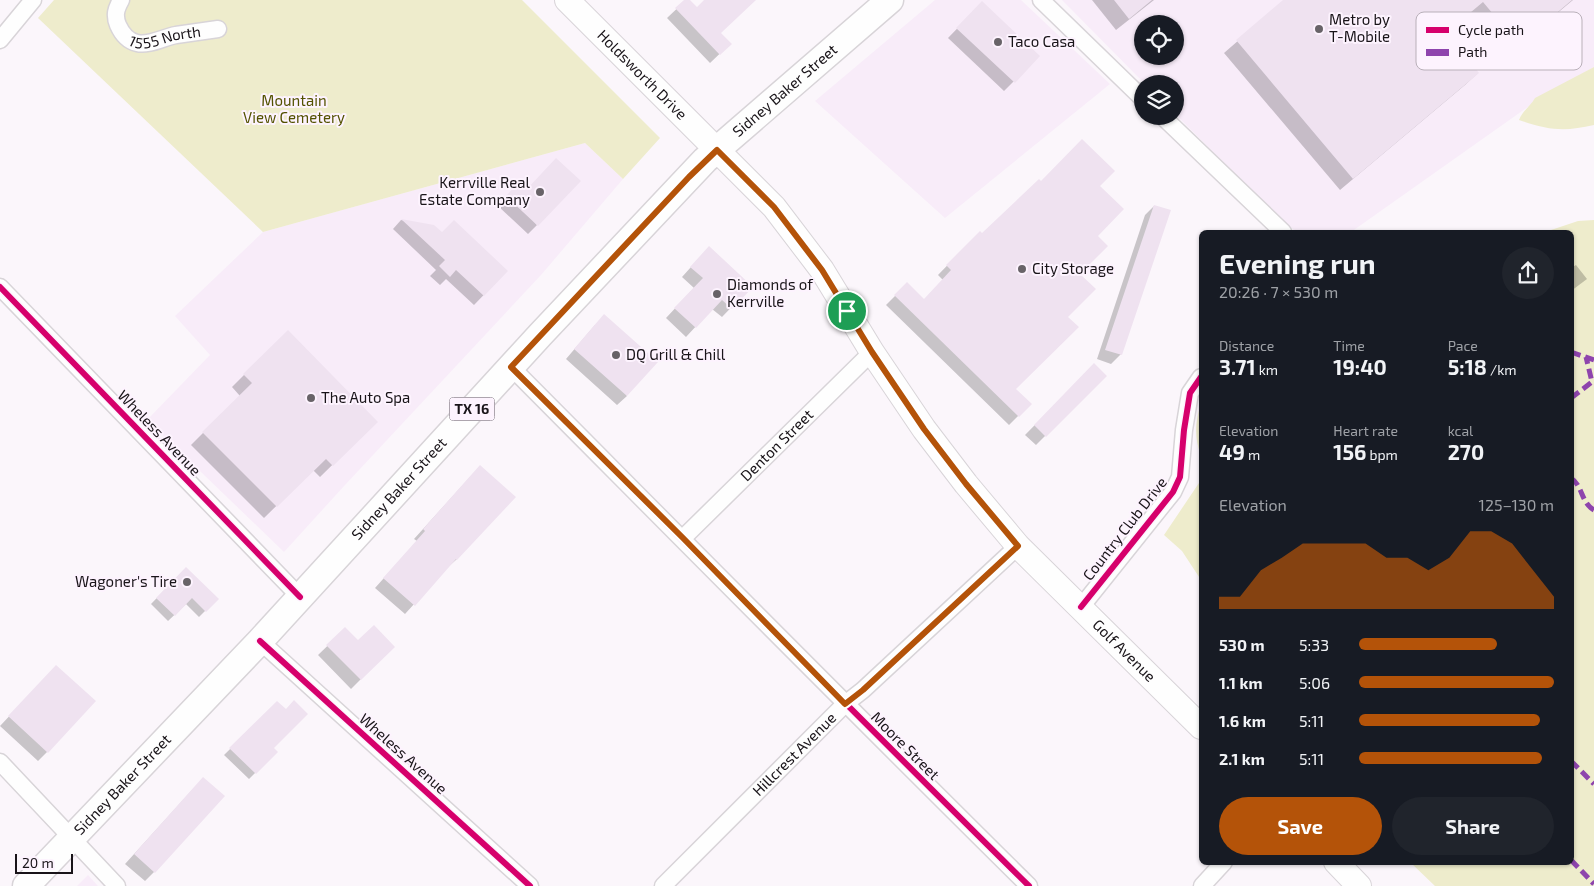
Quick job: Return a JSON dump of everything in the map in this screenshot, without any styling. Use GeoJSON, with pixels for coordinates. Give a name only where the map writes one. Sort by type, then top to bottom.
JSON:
{"type":"FeatureCollection","features":[{"type":"Feature","properties":{"kind":"main road","name":"Holdsworth Drive"},"geometry":{"type":"LineString","coordinates":[[567,0],[717,150]]}},
{"type":"Feature","properties":{"kind":"main road","name":"Sidney Baker Street"},"geometry":{"type":"LineString","coordinates":[[26,886],[260,641],[511,367],[700,166],[890,0]]}},
{"type":"Feature","properties":{"kind":"main road","name":"Golf Avenue"},"geometry":{"type":"LineString","coordinates":[[717,150],[780,215],[822,270],[872,352],[924,429],[966,484],[1018,546],[1199,725]]}},
{"type":"Feature","properties":{"kind":"main road"},"geometry":{"type":"LineString","coordinates":[[1339,865],[1359,886]]}},
{"type":"Feature","properties":{"kind":"street"},"geometry":{"type":"LineString","coordinates":[[0,40],[33,0]]}},
{"type":"Feature","properties":{"kind":"street","name":"1555 North"},"geometry":{"type":"LineString","coordinates":[[121,0],[116,8],[116,19],[122,34],[138,44],[218,29]]}},
{"type":"Feature","properties":{"kind":"street"},"geometry":{"type":"LineString","coordinates":[[1041,0],[1134,90]]}},
{"type":"Feature","properties":{"kind":"street"},"geometry":{"type":"LineString","coordinates":[[1171,125],[1280,230]]}},
{"type":"Feature","properties":{"kind":"street","name":"Wheless Avenue"},"geometry":{"type":"LineString","coordinates":[[0,287],[300,597]]}},
{"type":"Feature","properties":{"kind":"street","name":"Denton Street"},"geometry":{"type":"LineString","coordinates":[[683,538],[872,352]]}},
{"type":"Feature","properties":{"kind":"street","name":"Moore Street"},"geometry":{"type":"LineString","coordinates":[[511,367],[683,538],[845,704],[1029,886]]}},
{"type":"Feature","properties":{"kind":"street","name":"Country Club Drive"},"geometry":{"type":"LineString","coordinates":[[1081,607],[1173,492],[1180,477],[1184,430],[1190,393],[1199,380]]}},
{"type":"Feature","properties":{"kind":"street","name":"Hillcrest Avenue"},"geometry":{"type":"LineString","coordinates":[[663,886],[845,704],[863,690],[1018,546]]}},
{"type":"Feature","properties":{"kind":"street","name":"Wheless Avenue"},"geometry":{"type":"LineString","coordinates":[[260,641],[530,886]]}},
{"type":"Feature","properties":{"kind":"street"},"geometry":{"type":"LineString","coordinates":[[0,762],[116,886]]}},
{"type":"Feature","properties":{"kind":"street"},"geometry":{"type":"LineString","coordinates":[[1202,886],[1221,865]]}},
{"type":"Feature","properties":{"kind":"shaded area"},"geometry":{"type":"Polygon","coordinates":[[[935,0],[1021,0],[1110,84],[945,218],[815,101],[935,0]]]}},
{"type":"Feature","properties":{"kind":"shaded area"},"geometry":{"type":"Polygon","coordinates":[[[1062,0],[1594,0],[1594,67],[1532,104],[1354,230],[1295,230],[1288,226],[1184,123],[1184,75],[1136,75],[1062,0]]]}},
{"type":"Feature","properties":{"kind":"shaded area"},"geometry":{"type":"Polygon","coordinates":[[[585,143],[623,179],[541,275],[284,552],[147,420],[210,355],[175,316],[263,232],[585,143]]]}},
{"type":"Feature","properties":{"kind":"shaded area"},"geometry":{"type":"Polygon","coordinates":[[[88,875],[98,886],[77,886],[88,875]]]}},
{"type":"Feature","properties":{"kind":"green space","name":"Mountain View Cemetery"},"geometry":{"type":"Polygon","coordinates":[[[54,0],[522,0],[660,138],[623,179],[585,143],[263,232],[38,18],[54,0]]]}},
{"type":"Feature","properties":{"kind":"green space"},"geometry":{"type":"Polygon","coordinates":[[[1594,67],[1594,125],[1574,129],[1556,129],[1519,120],[1535,98],[1594,67]]]}},
{"type":"Feature","properties":{"kind":"green space"},"geometry":{"type":"Polygon","coordinates":[[[1594,220],[1594,886],[1435,886],[1413,865],[1574,865],[1574,230],[1551,230],[1578,221],[1594,220]]]}},
{"type":"Feature","properties":{"kind":"green space"},"geometry":{"type":"Polygon","coordinates":[[[1199,410],[1199,449],[1196,430],[1199,410]]]}},
{"type":"Feature","properties":{"kind":"green space"},"geometry":{"type":"Polygon","coordinates":[[[1199,483],[1199,577],[1182,551],[1164,535],[1199,483]]]}},
{"type":"Feature","properties":{"kind":"building"},"geometry":{"type":"Polygon","coordinates":[[[684,0],[690,0],[697,7],[704,0],[756,0],[721,33],[732,44],[720,55],[675,8],[684,0]]]}},
{"type":"Feature","properties":{"kind":"building"},"geometry":{"type":"Polygon","coordinates":[[[1114,0],[1152,0],[1129,19],[1114,0]]]}},
{"type":"Feature","properties":{"kind":"building"},"geometry":{"type":"Polygon","coordinates":[[[1283,0],[1572,0],[1558,12],[1491,12],[1483,2],[1471,12],[1416,12],[1416,70],[1477,70],[1479,73],[1353,179],[1236,40],[1283,0]]]}},
{"type":"Feature","properties":{"kind":"building","name":"Taco Casa"},"geometry":{"type":"Polygon","coordinates":[[[982,1],[1040,56],[1015,83],[956,28],[982,1]]]}},
{"type":"Feature","properties":{"kind":"building"},"geometry":{"type":"Polygon","coordinates":[[[1082,139],[1115,171],[1100,186],[1124,209],[1098,236],[1108,246],[1080,274],[1096,289],[1068,317],[1079,327],[1016,389],[1032,404],[1019,417],[894,295],[907,282],[924,299],[951,270],[946,265],[980,231],[982,233],[1039,179],[1041,181],[1082,139]]]}},
{"type":"Feature","properties":{"kind":"building","name":"Kerrville Real Estate Company"},"geometry":{"type":"Polygon","coordinates":[[[556,158],[581,181],[538,226],[506,196],[519,182],[527,189],[556,158]]]}},
{"type":"Feature","properties":{"kind":"building"},"geometry":{"type":"Polygon","coordinates":[[[1154,205],[1171,210],[1122,355],[1105,350],[1154,205]]]}},
{"type":"Feature","properties":{"kind":"building"},"geometry":{"type":"Polygon","coordinates":[[[401,219],[434,225],[442,232],[454,220],[508,271],[484,296],[456,270],[450,277],[439,266],[445,260],[401,219]]]}},
{"type":"Feature","properties":{"kind":"building","name":"Diamonds of Kerrville"},"geometry":{"type":"Polygon","coordinates":[[[709,246],[753,287],[732,309],[722,300],[696,328],[674,308],[703,278],[690,267],[709,246]]]}},
{"type":"Feature","properties":{"kind":"building","name":"DQ Grill & Chill"},"geometry":{"type":"Polygon","coordinates":[[[604,314],[658,362],[627,396],[574,349],[604,314]]]}},
{"type":"Feature","properties":{"kind":"building"},"geometry":{"type":"Polygon","coordinates":[[[288,330],[378,422],[333,466],[326,459],[277,507],[202,432],[252,383],[243,374],[288,330]]]}},
{"type":"Feature","properties":{"kind":"building"},"geometry":{"type":"Polygon","coordinates":[[[1094,363],[1107,376],[1046,437],[1034,425],[1094,363]]]}},
{"type":"Feature","properties":{"kind":"building"},"geometry":{"type":"Polygon","coordinates":[[[480,465],[516,497],[456,559],[415,606],[383,578],[425,531],[423,529],[480,465]]]}},
{"type":"Feature","properties":{"kind":"building","name":"Wagoner's Tire"},"geometry":{"type":"Polygon","coordinates":[[[186,567],[219,599],[206,612],[192,598],[175,616],[156,598],[186,567]]]}},
{"type":"Feature","properties":{"kind":"building"},"geometry":{"type":"Polygon","coordinates":[[[374,625],[395,647],[361,680],[326,645],[345,627],[358,640],[374,625]]]}},
{"type":"Feature","properties":{"kind":"building"},"geometry":{"type":"Polygon","coordinates":[[[56,665],[96,701],[48,753],[8,716],[56,665]]]}},
{"type":"Feature","properties":{"kind":"building"},"geometry":{"type":"Polygon","coordinates":[[[294,700],[308,714],[274,748],[278,752],[256,774],[229,748],[277,701],[286,709],[294,700]]]}},
{"type":"Feature","properties":{"kind":"building"},"geometry":{"type":"Polygon","coordinates":[[[203,777],[225,796],[155,873],[134,854],[203,777]]]}},
{"type":"Feature","properties":{"kind":"marked path"},"geometry":{"type":"LineString","coordinates":[[1574,353],[1594,360]]}},
{"type":"Feature","properties":{"kind":"marked path"},"geometry":{"type":"LineString","coordinates":[[1574,396],[1592,382],[1586,357]]}},
{"type":"Feature","properties":{"kind":"marked path"},"geometry":{"type":"LineString","coordinates":[[1574,480],[1587,503],[1594,510]]}},
{"type":"Feature","properties":{"kind":"marked path"},"geometry":{"type":"LineString","coordinates":[[1574,764],[1594,784]]}},
{"type":"Feature","properties":{"kind":"marked path"},"geometry":{"type":"LineString","coordinates":[[1574,863],[1594,884]]}},
{"type":"Feature","properties":{"kind":"cycle path"},"geometry":{"type":"LineString","coordinates":[[0,287],[300,597]]}},
{"type":"Feature","properties":{"kind":"cycle path"},"geometry":{"type":"LineString","coordinates":[[511,367],[1029,886]]}},
{"type":"Feature","properties":{"kind":"cycle path"},"geometry":{"type":"LineString","coordinates":[[1081,607],[1173,492],[1180,477],[1184,430],[1190,393],[1199,380]]}},
{"type":"Feature","properties":{"kind":"cycle path"},"geometry":{"type":"LineString","coordinates":[[260,641],[530,886]]}},
{"type":"Feature","properties":{"kind":"place","name":"Metro by T-Mobile"},"geometry":{"type":"Point","coordinates":[1319,29]}},
{"type":"Feature","properties":{"kind":"place","name":"Taco Casa"},"geometry":{"type":"Point","coordinates":[998,42]}},
{"type":"Feature","properties":{"kind":"place","name":"Kerrville Real Estate Company"},"geometry":{"type":"Point","coordinates":[540,192]}},
{"type":"Feature","properties":{"kind":"place","name":"City Storage"},"geometry":{"type":"Point","coordinates":[1022,269]}},
{"type":"Feature","properties":{"kind":"place","name":"Diamonds of Kerrville"},"geometry":{"type":"Point","coordinates":[717,294]}},
{"type":"Feature","properties":{"kind":"place","name":"DQ Grill & Chill"},"geometry":{"type":"Point","coordinates":[616,355]}},
{"type":"Feature","properties":{"kind":"place","name":"The Auto Spa"},"geometry":{"type":"Point","coordinates":[311,398]}},
{"type":"Feature","properties":{"kind":"place","name":"Wagoner's Tire"},"geometry":{"type":"Point","coordinates":[187,582]}},
{"type":"Feature","properties":{"kind":"route"},"geometry":{"type":"LineString","coordinates":[[717,150],[774,207],[822,270],[847,311],[924,429],[966,484],[1018,546],[863,690],[845,704],[683,538],[511,367],[705,160],[717,150]]}}]}
